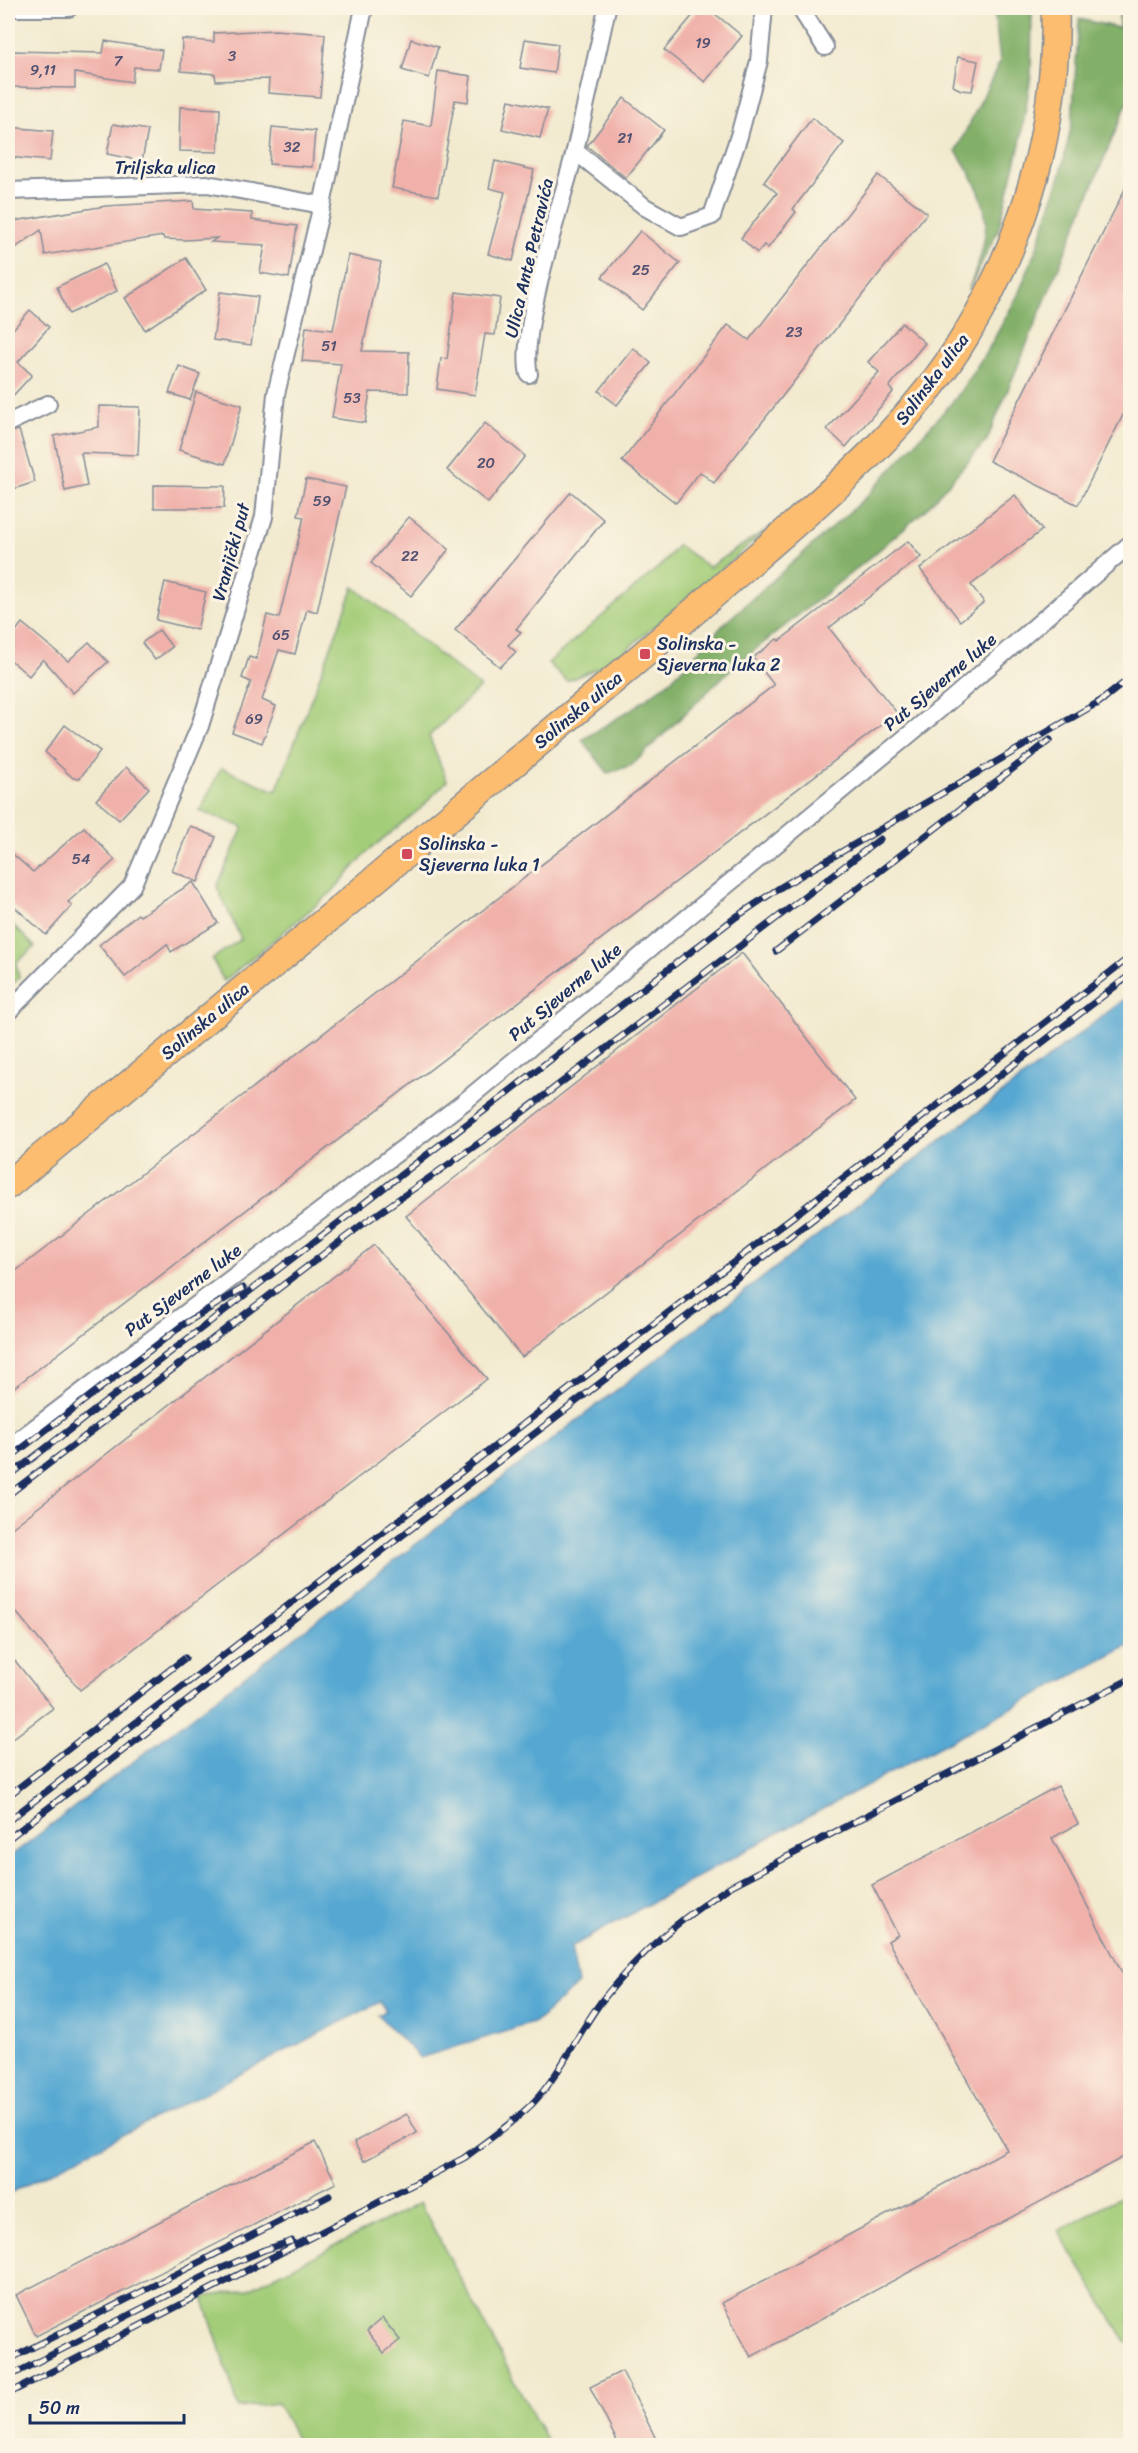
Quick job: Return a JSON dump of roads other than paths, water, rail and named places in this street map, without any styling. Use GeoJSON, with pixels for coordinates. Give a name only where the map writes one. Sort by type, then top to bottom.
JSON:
{"type":"FeatureCollection","features":[{"type":"Feature","properties":{"kind":"main road","name":"Solinska ulica"},"geometry":{"type":"LineString","coordinates":[[8,1185],[645,654],[824,499],[891,432],[930,388],[966,336],[997,278],[1020,223],[1037,174],[1047,119],[1054,59],[1055,8]]}},
{"type":"Feature","properties":{"kind":"street"},"geometry":{"type":"LineString","coordinates":[[8,8],[69,8]]}},
{"type":"Feature","properties":{"kind":"street","name":"Vranjički put"},"geometry":{"type":"LineString","coordinates":[[8,1012],[132,886],[200,726],[264,517],[276,394],[322,205],[364,8]]}},
{"type":"Feature","properties":{"kind":"street","name":"Ulica Ante Petravića"},"geometry":{"type":"LineString","coordinates":[[529,374],[525,359],[536,304],[575,151],[607,8]]}},
{"type":"Feature","properties":{"kind":"street"},"geometry":{"type":"LineString","coordinates":[[575,151],[645,207],[681,227],[712,216],[739,135],[759,61],[764,8]]}},
{"type":"Feature","properties":{"kind":"street"},"geometry":{"type":"LineString","coordinates":[[800,8],[825,47]]}},
{"type":"Feature","properties":{"kind":"street","name":"Triljska ulica"},"geometry":{"type":"LineString","coordinates":[[8,191],[207,184],[322,205]]}},
{"type":"Feature","properties":{"kind":"street"},"geometry":{"type":"LineString","coordinates":[[8,423],[48,404]]}},
{"type":"Feature","properties":{"kind":"street","name":"Put Sjeverne luke"},"geometry":{"type":"LineString","coordinates":[[8,1448],[464,1102],[940,709],[1131,544]]}},
{"type":"Feature","properties":{"kind":"water"},"geometry":{"type":"Polygon","coordinates":[[[1130,995],[1130,1645],[774,1835],[571,1947],[578,1984],[536,2022],[420,2058],[378,2015],[386,2011],[380,2002],[8,2194],[8,1858],[1130,995]]]}},
{"type":"Feature","properties":{"kind":"railway"},"geometry":{"type":"LineString","coordinates":[[1097,704],[1130,678]]}},
{"type":"Feature","properties":{"kind":"railway"},"geometry":{"type":"LineString","coordinates":[[8,1477],[736,917],[781,887],[1104,699]]}},
{"type":"Feature","properties":{"kind":"railway"},"geometry":{"type":"LineString","coordinates":[[776,951],[1050,740]]}},
{"type":"Feature","properties":{"kind":"railway"},"geometry":{"type":"LineString","coordinates":[[8,1495],[363,1224],[515,1118],[880,839]]}},
{"type":"Feature","properties":{"kind":"railway"},"geometry":{"type":"LineString","coordinates":[[8,1821],[1130,957]]}},
{"type":"Feature","properties":{"kind":"railway"},"geometry":{"type":"LineString","coordinates":[[8,1839],[1130,975]]}},
{"type":"Feature","properties":{"kind":"railway"},"geometry":{"type":"LineString","coordinates":[[8,1459],[184,1324],[243,1288]]}},
{"type":"Feature","properties":{"kind":"railway"},"geometry":{"type":"LineString","coordinates":[[8,1796],[185,1658]]}},
{"type":"Feature","properties":{"kind":"railway"},"geometry":{"type":"LineString","coordinates":[[8,2394],[464,2158],[532,2104],[552,2079],[604,1998],[648,1950],[695,1911],[731,1886],[1130,1679]]}},
{"type":"Feature","properties":{"kind":"railway"},"geometry":{"type":"LineString","coordinates":[[8,2360],[329,2196]]}},
{"type":"Feature","properties":{"kind":"railway"},"geometry":{"type":"LineString","coordinates":[[8,2377],[213,2272],[264,2250],[292,2241]]}},
{"type":"Feature","properties":{"kind":"place","name":"Solinska - Sjeverna luka 2"},"geometry":{"type":"Point","coordinates":[645,654]}},
{"type":"Feature","properties":{"kind":"place","name":"Solinska - Sjeverna luka 1"},"geometry":{"type":"Point","coordinates":[407,854]}}]}
